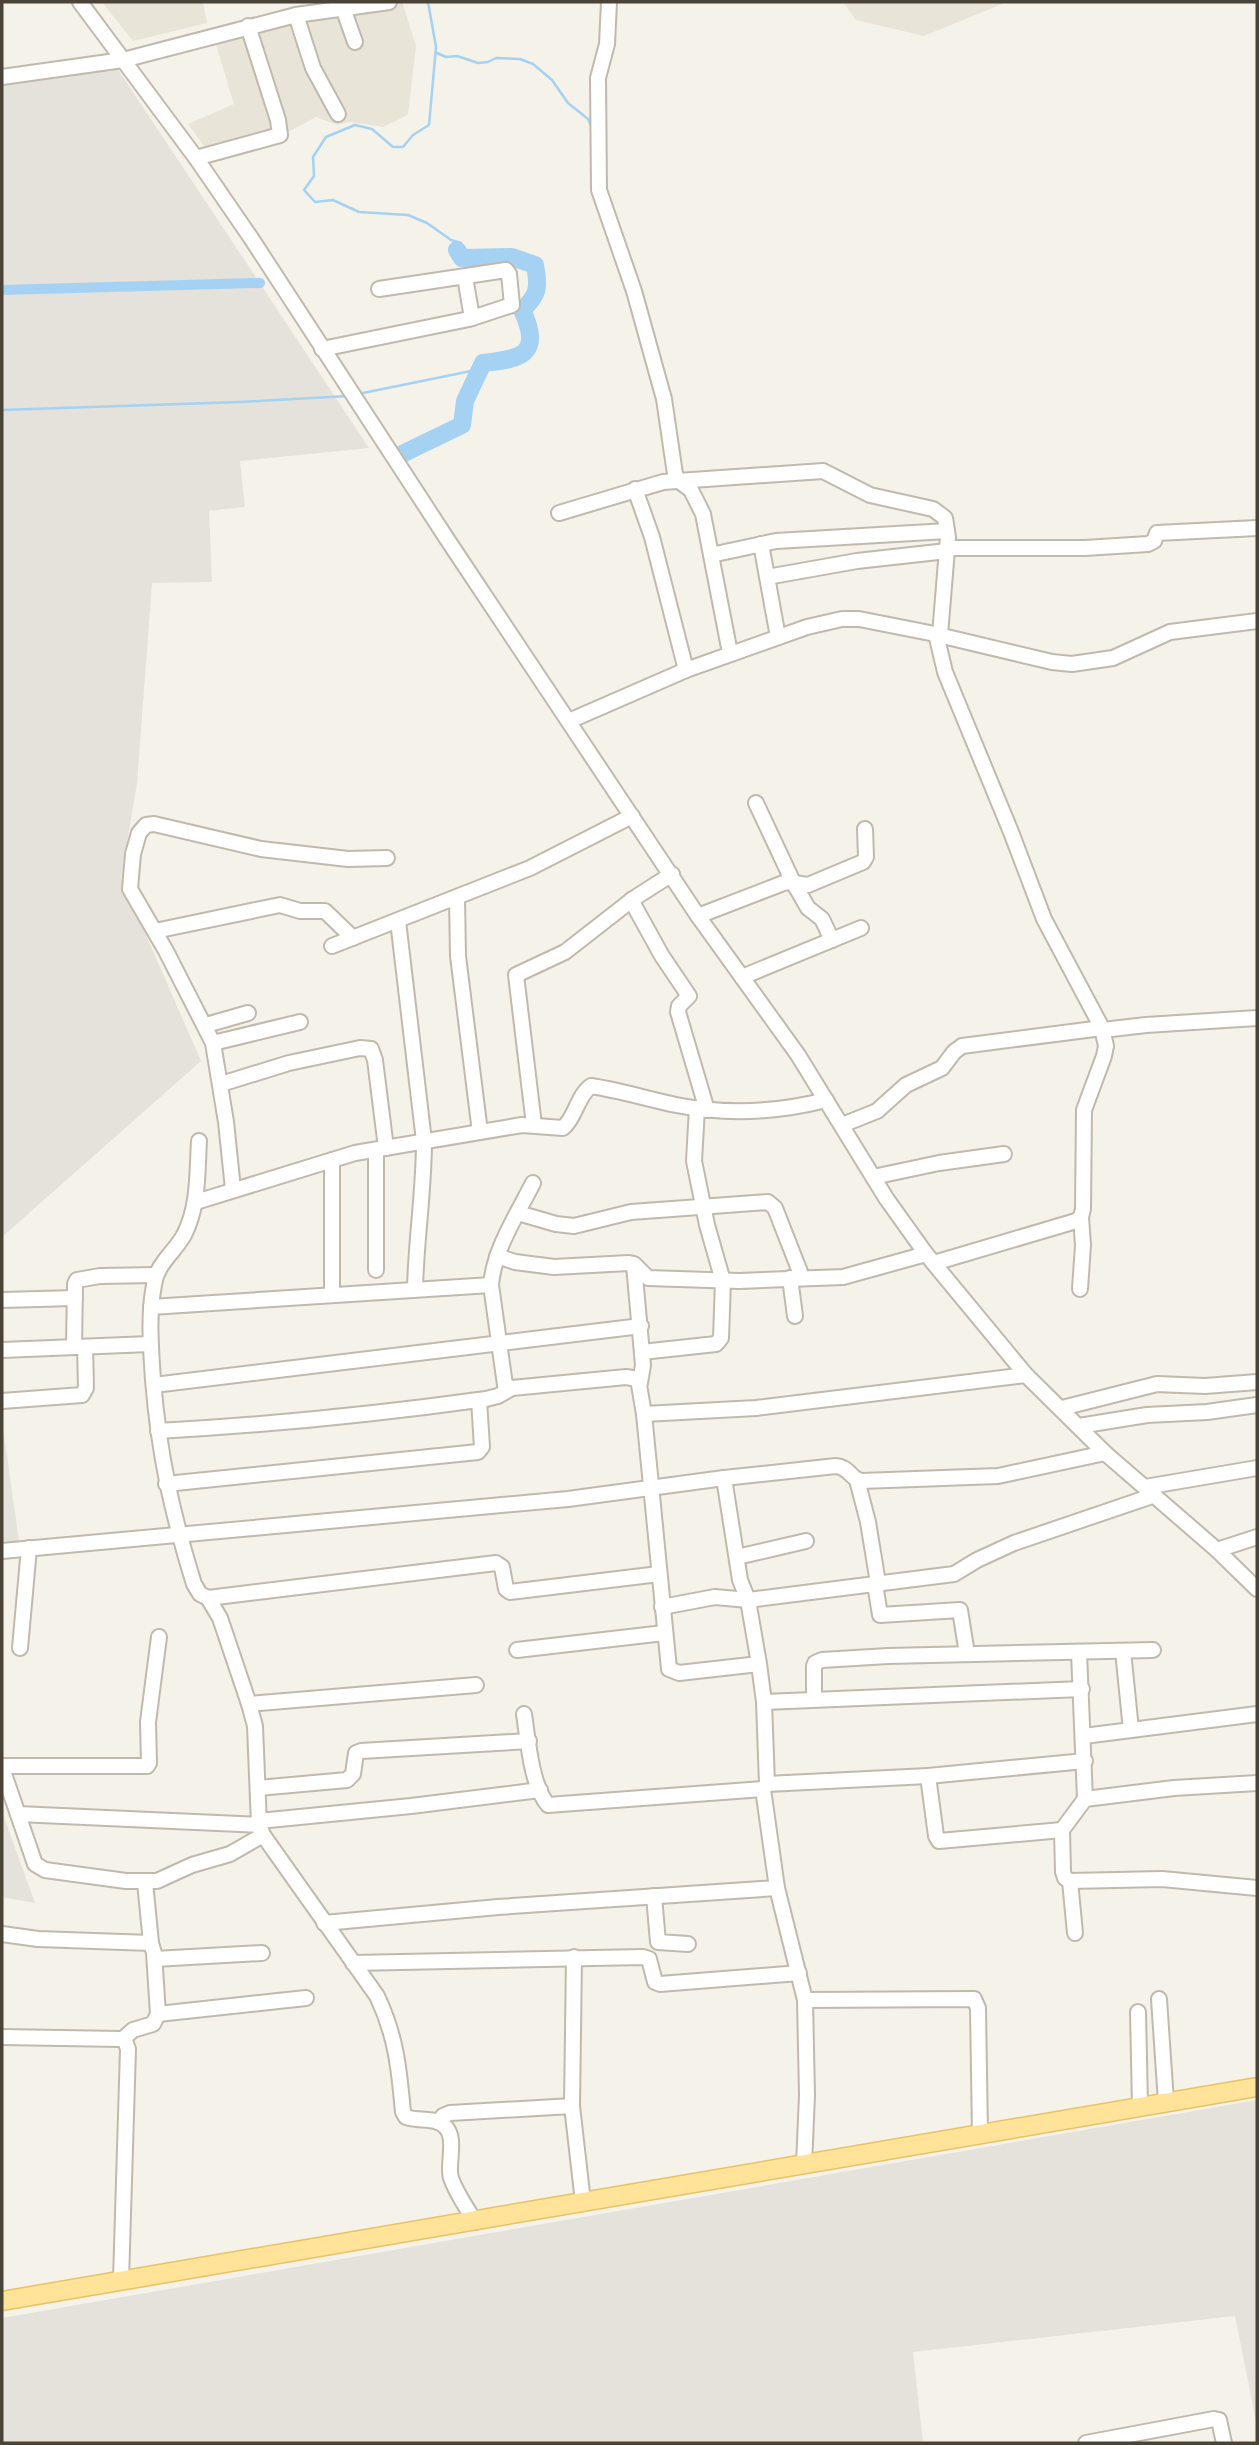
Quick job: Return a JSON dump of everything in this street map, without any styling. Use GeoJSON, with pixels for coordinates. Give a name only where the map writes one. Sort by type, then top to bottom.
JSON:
{"type":"FeatureCollection","features":[{"type":"Feature","properties":{"kind":"main road"},"geometry":{"type":"LineString","coordinates":[[2,2301],[1257,2087]]}},
{"type":"Feature","properties":{"kind":"street"},"geometry":{"type":"LineString","coordinates":[[80,2],[196,158],[254,243],[698,916],[798,1055],[886,1198],[930,1259],[1026,1375],[1105,1453],[1194,1533],[1251,1575],[1257,1589]]}},
{"type":"Feature","properties":{"kind":"street"},"geometry":{"type":"LineString","coordinates":[[2,77],[123,60],[296,15],[389,2]]}},
{"type":"Feature","properties":{"kind":"street"},"geometry":{"type":"LineString","coordinates":[[609,2],[607,44],[598,78],[598,190],[634,291],[664,399],[675,474],[678,481],[698,499],[730,653]]}},
{"type":"Feature","properties":{"kind":"street"},"geometry":{"type":"LineString","coordinates":[[342,8],[355,42]]}},
{"type":"Feature","properties":{"kind":"street"},"geometry":{"type":"LineString","coordinates":[[296,15],[313,68],[338,114]]}},
{"type":"Feature","properties":{"kind":"street"},"geometry":{"type":"LineString","coordinates":[[196,158],[280,135],[278,120],[248,26]]}},
{"type":"Feature","properties":{"kind":"street"},"geometry":{"type":"LineString","coordinates":[[322,349],[472,318],[511,306],[509,274],[503,270],[379,289]]}},
{"type":"Feature","properties":{"kind":"street"},"geometry":{"type":"LineString","coordinates":[[466,276],[472,318]]}},
{"type":"Feature","properties":{"kind":"street"},"geometry":{"type":"LineString","coordinates":[[559,513],[653,484],[823,471],[882,499],[933,509],[945,518],[947,550],[938,635],[945,671],[1044,919],[1102,1029],[1106,1046],[1084,1110],[1080,1289]]}},
{"type":"Feature","properties":{"kind":"street"},"geometry":{"type":"LineString","coordinates":[[635,489],[652,537],[686,670]]}},
{"type":"Feature","properties":{"kind":"street"},"geometry":{"type":"LineString","coordinates":[[767,578],[857,561],[947,550],[1085,548],[1148,544],[1154,541],[1157,533],[1257,528]]}},
{"type":"Feature","properties":{"kind":"street"},"geometry":{"type":"LineString","coordinates":[[711,555],[776,541],[947,531]]}},
{"type":"Feature","properties":{"kind":"street"},"geometry":{"type":"LineString","coordinates":[[761,544],[778,637]]}},
{"type":"Feature","properties":{"kind":"street"},"geometry":{"type":"LineString","coordinates":[[569,720],[730,653],[842,619],[859,619],[1052,662],[1072,664],[1113,658],[1170,632],[1257,621]]}},
{"type":"Feature","properties":{"kind":"street"},"geometry":{"type":"LineString","coordinates":[[756,803],[793,883],[808,908],[822,919],[832,940]]}},
{"type":"Feature","properties":{"kind":"street"},"geometry":{"type":"LineString","coordinates":[[332,946],[530,868],[632,816]]}},
{"type":"Feature","properties":{"kind":"street"},"geometry":{"type":"LineString","coordinates":[[233,1189],[221,1084],[213,1043],[206,1025],[130,889],[133,854],[139,833],[146,825],[166,827],[261,849],[348,859],[387,858]]}},
{"type":"Feature","properties":{"kind":"street"},"geometry":{"type":"LineString","coordinates":[[698,916],[781,884],[808,885],[863,862],[866,858],[865,829]]}},
{"type":"Feature","properties":{"kind":"street"},"geometry":{"type":"LineString","coordinates":[[534,1125],[516,975],[565,952],[631,900],[672,874]]}},
{"type":"Feature","properties":{"kind":"street"},"geometry":{"type":"LineString","coordinates":[[457,898],[458,956],[480,1132]]}},
{"type":"Feature","properties":{"kind":"street"},"geometry":{"type":"LineString","coordinates":[[631,900],[662,956],[690,996],[679,1006],[678,1012],[702,1109],[694,1161],[723,1281],[720,1342],[708,1346],[642,1352]]}},
{"type":"Feature","properties":{"kind":"street"},"geometry":{"type":"LineString","coordinates":[[155,931],[279,905],[300,911],[325,911],[353,938]]}},
{"type":"Feature","properties":{"kind":"street"},"geometry":{"type":"LineString","coordinates":[[398,921],[424,1141],[415,1289]]}},
{"type":"Feature","properties":{"kind":"street"},"geometry":{"type":"LineString","coordinates":[[742,978],[861,928]]}},
{"type":"Feature","properties":{"kind":"street"},"geometry":{"type":"LineString","coordinates":[[206,1025],[248,1013]]}},
{"type":"Feature","properties":{"kind":"street"},"geometry":{"type":"LineString","coordinates":[[842,1125],[877,1111],[906,1085],[942,1068],[962,1046],[1102,1029],[1257,1018]]}},
{"type":"Feature","properties":{"kind":"street"},"geometry":{"type":"LineString","coordinates":[[213,1043],[300,1022]]}},
{"type":"Feature","properties":{"kind":"street"},"geometry":{"type":"LineString","coordinates":[[221,1084],[289,1063],[360,1048],[371,1049],[375,1060],[381,1149],[376,1270]]}},
{"type":"Feature","properties":{"kind":"street"},"geometry":{"type":"LineString","coordinates":[[196,1202],[332,1160],[381,1149],[534,1125],[558,1128],[567,1126],[584,1091],[591,1086],[702,1109],[749,1112],[776,1111],[826,1100]]}},
{"type":"Feature","properties":{"kind":"street"},"geometry":{"type":"LineString","coordinates":[[199,1142],[196,1202],[183,1236],[159,1266],[156,1275],[150,1344],[166,1484],[179,1535],[197,1590],[208,1598],[220,1618],[249,1704],[255,1726],[260,1827],[377,1996],[390,2023],[406,2117],[438,2122],[447,2130],[453,2150],[450,2175],[475,2222]]}},
{"type":"Feature","properties":{"kind":"street"},"geometry":{"type":"LineString","coordinates":[[873,1177],[939,1163],[1004,1154]]}},
{"type":"Feature","properties":{"kind":"street"},"geometry":{"type":"LineString","coordinates":[[332,1160],[332,1295]]}},
{"type":"Feature","properties":{"kind":"street"},"geometry":{"type":"LineString","coordinates":[[512,1388],[505,1385],[491,1285],[497,1256],[533,1183]]}},
{"type":"Feature","properties":{"kind":"street"},"geometry":{"type":"LineString","coordinates":[[518,1213],[556,1224],[574,1226],[631,1212],[764,1201],[772,1204],[796,1277],[795,1317]]}},
{"type":"Feature","properties":{"kind":"street"},"geometry":{"type":"LineString","coordinates":[[497,1256],[532,1265],[554,1267],[619,1262],[634,1264],[648,1278],[723,1281],[844,1277],[930,1259],[1076,1221],[1081,1217]]}},
{"type":"Feature","properties":{"kind":"street"},"geometry":{"type":"LineString","coordinates":[[634,1264],[643,1365],[640,1383],[668,1664],[672,1672],[760,1664]]}},
{"type":"Feature","properties":{"kind":"street"},"geometry":{"type":"LineString","coordinates":[[2,1401],[82,1395],[86,1388],[75,1298],[77,1280],[100,1276],[156,1275]]}},
{"type":"Feature","properties":{"kind":"street"},"geometry":{"type":"LineString","coordinates":[[152,1307],[491,1285]]}},
{"type":"Feature","properties":{"kind":"street"},"geometry":{"type":"LineString","coordinates":[[2,1300],[75,1298]]}},
{"type":"Feature","properties":{"kind":"street"},"geometry":{"type":"LineString","coordinates":[[154,1385],[641,1326]]}},
{"type":"Feature","properties":{"kind":"street"},"geometry":{"type":"LineString","coordinates":[[2,1350],[150,1344]]}},
{"type":"Feature","properties":{"kind":"street"},"geometry":{"type":"LineString","coordinates":[[644,1414],[746,1409],[1026,1375]]}},
{"type":"Feature","properties":{"kind":"street"},"geometry":{"type":"LineString","coordinates":[[158,1431],[268,1425],[479,1400],[498,1396],[512,1388],[626,1377],[634,1377],[640,1383]]}},
{"type":"Feature","properties":{"kind":"street"},"geometry":{"type":"LineString","coordinates":[[1062,1408],[1157,1384],[1205,1386],[1257,1382]]}},
{"type":"Feature","properties":{"kind":"street"},"geometry":{"type":"LineString","coordinates":[[166,1484],[478,1452],[482,1447],[479,1400]]}},
{"type":"Feature","properties":{"kind":"street"},"geometry":{"type":"LineString","coordinates":[[1079,1426],[1147,1415],[1207,1412],[1257,1405]]}},
{"type":"Feature","properties":{"kind":"street"},"geometry":{"type":"LineString","coordinates":[[857,1480],[979,1478],[1105,1453]]}},
{"type":"Feature","properties":{"kind":"street"},"geometry":{"type":"LineString","coordinates":[[2,1551],[651,1489],[673,1483],[836,1466],[846,1468],[857,1480],[869,1522],[880,1615],[960,1610],[967,1654]]}},
{"type":"Feature","properties":{"kind":"street"},"geometry":{"type":"LineString","coordinates":[[662,1607],[715,1597],[748,1600],[954,1574],[977,1560],[1014,1544],[1150,1491],[1257,1468]]}},
{"type":"Feature","properties":{"kind":"street"},"geometry":{"type":"LineString","coordinates":[[724,1478],[740,1580],[748,1600],[760,1664],[764,1702],[765,1787],[777,1888],[805,2000],[807,2095],[804,2165]]}},
{"type":"Feature","properties":{"kind":"street"},"geometry":{"type":"LineString","coordinates":[[1217,1550],[1257,1537]]}},
{"type":"Feature","properties":{"kind":"street"},"geometry":{"type":"LineString","coordinates":[[737,1557],[806,1541]]}},
{"type":"Feature","properties":{"kind":"street"},"geometry":{"type":"LineString","coordinates":[[20,1648],[29,1548]]}},
{"type":"Feature","properties":{"kind":"street"},"geometry":{"type":"LineString","coordinates":[[208,1598],[496,1563],[501,1564],[506,1589],[510,1592],[659,1574]]}},
{"type":"Feature","properties":{"kind":"street"},"geometry":{"type":"LineString","coordinates":[[517,1650],[664,1633]]}},
{"type":"Feature","properties":{"kind":"street"},"geometry":{"type":"LineString","coordinates":[[159,1637],[148,1722],[147,1766],[2,1767],[35,1864],[39,1868],[145,1882],[157,1881],[192,1865],[230,1854],[260,1827]]}},
{"type":"Feature","properties":{"kind":"street"},"geometry":{"type":"LineString","coordinates":[[814,1698],[814,1666],[818,1661],[967,1654],[1153,1650]]}},
{"type":"Feature","properties":{"kind":"street"},"geometry":{"type":"LineString","coordinates":[[1123,1651],[1130,1730]]}},
{"type":"Feature","properties":{"kind":"street"},"geometry":{"type":"LineString","coordinates":[[1079,1652],[1085,1799],[1062,1830],[1065,1878],[1070,1881],[1162,1879],[1257,1888]]}},
{"type":"Feature","properties":{"kind":"street"},"geometry":{"type":"LineString","coordinates":[[249,1704],[476,1685]]}},
{"type":"Feature","properties":{"kind":"street"},"geometry":{"type":"LineString","coordinates":[[764,1702],[1082,1689]]}},
{"type":"Feature","properties":{"kind":"street"},"geometry":{"type":"LineString","coordinates":[[524,1714],[540,1790],[546,1803],[552,1805],[1084,1761]]}},
{"type":"Feature","properties":{"kind":"street"},"geometry":{"type":"LineString","coordinates":[[1084,1736],[1257,1714]]}},
{"type":"Feature","properties":{"kind":"street"},"geometry":{"type":"LineString","coordinates":[[258,1788],[348,1780],[353,1774],[356,1753],[361,1751],[528,1741]]}},
{"type":"Feature","properties":{"kind":"street"},"geometry":{"type":"LineString","coordinates":[[928,1776],[936,1836],[939,1841],[1062,1830]]}},
{"type":"Feature","properties":{"kind":"street"},"geometry":{"type":"LineString","coordinates":[[1085,1799],[1174,1788],[1257,1783]]}},
{"type":"Feature","properties":{"kind":"street"},"geometry":{"type":"LineString","coordinates":[[18,1814],[260,1827],[540,1790]]}},
{"type":"Feature","properties":{"kind":"street"},"geometry":{"type":"LineString","coordinates":[[1070,1881],[1075,1933]]}},
{"type":"Feature","properties":{"kind":"street"},"geometry":{"type":"LineString","coordinates":[[2,2038],[124,2038],[133,2030],[153,2024],[158,2014],[155,1959],[145,1882]]}},
{"type":"Feature","properties":{"kind":"street"},"geometry":{"type":"LineString","coordinates":[[324,1923],[391,1915],[777,1888]]}},
{"type":"Feature","properties":{"kind":"street"},"geometry":{"type":"LineString","coordinates":[[654,1896],[658,1942],[688,1944]]}},
{"type":"Feature","properties":{"kind":"street"},"geometry":{"type":"LineString","coordinates":[[2,1934],[38,1939],[151,1943]]}},
{"type":"Feature","properties":{"kind":"street"},"geometry":{"type":"LineString","coordinates":[[155,1959],[261,1953]]}},
{"type":"Feature","properties":{"kind":"street"},"geometry":{"type":"LineString","coordinates":[[573,1957],[572,2106],[583,2202]]}},
{"type":"Feature","properties":{"kind":"street"},"geometry":{"type":"LineString","coordinates":[[353,1963],[647,1957],[655,1982],[660,1984],[799,1973]]}},
{"type":"Feature","properties":{"kind":"street"},"geometry":{"type":"LineString","coordinates":[[158,2014],[306,1998]]}},
{"type":"Feature","properties":{"kind":"street"},"geometry":{"type":"LineString","coordinates":[[805,2000],[974,1998],[978,2008],[980,2134]]}},
{"type":"Feature","properties":{"kind":"street"},"geometry":{"type":"LineString","coordinates":[[1159,1998],[1166,2102]]}},
{"type":"Feature","properties":{"kind":"street"},"geometry":{"type":"LineString","coordinates":[[1138,2012],[1140,2106]]}},
{"type":"Feature","properties":{"kind":"street"},"geometry":{"type":"LineString","coordinates":[[121,2280],[128,2049],[124,2038]]}},
{"type":"Feature","properties":{"kind":"street"},"geometry":{"type":"LineString","coordinates":[[438,2122],[450,2113],[572,2106]]}},
{"type":"Feature","properties":{"kind":"street"},"geometry":{"type":"LineString","coordinates":[[1086,2443],[1214,2419],[1219,2420],[1224,2443]]}},
{"type":"Feature","properties":{"kind":"shaded area"},"geometry":{"type":"Polygon","coordinates":[[[102,2],[203,2],[207,23],[133,41],[102,2]]]}},
{"type":"Feature","properties":{"kind":"shaded area"},"geometry":{"type":"Polygon","coordinates":[[[402,2],[416,46],[408,115],[383,127],[350,122],[337,125],[316,117],[286,133],[207,150],[188,124],[234,104],[213,35],[402,2]]]}},
{"type":"Feature","properties":{"kind":"shaded area"},"geometry":{"type":"Polygon","coordinates":[[[843,2],[1007,2],[924,36],[856,20],[843,2]]]}},
{"type":"Feature","properties":{"kind":"shaded area"},"geometry":{"type":"Polygon","coordinates":[[[117,68],[369,448],[240,461],[245,507],[209,511],[212,582],[152,583],[137,783],[121,878],[201,1061],[2,1237],[2,83],[117,68]]]}},
{"type":"Feature","properties":{"kind":"shaded area"},"geometry":{"type":"Polygon","coordinates":[[[2,1421],[19,1541],[2,1544],[2,1421]]]}},
{"type":"Feature","properties":{"kind":"shaded area"},"geometry":{"type":"Polygon","coordinates":[[[2,1812],[35,1903],[2,1897],[2,1812]]]}},
{"type":"Feature","properties":{"kind":"shaded area"},"geometry":{"type":"Polygon","coordinates":[[[1257,2100],[1257,2426],[1235,2316],[913,2352],[923,2443],[2,2443],[2,2318],[1257,2100]]]}},
{"type":"Feature","properties":{"kind":"waterway"},"geometry":{"type":"LineString","coordinates":[[428,2],[436,47],[429,125],[413,135],[403,147],[393,147],[372,129],[355,125],[326,137],[313,157],[314,176],[304,190],[315,202],[333,200],[359,212],[408,215],[461,243],[457,250]]}},
{"type":"Feature","properties":{"kind":"waterway"},"geometry":{"type":"LineString","coordinates":[[437,53],[478,63],[496,58],[520,59],[533,64],[552,80],[568,103],[588,119],[592,128]]}},
{"type":"Feature","properties":{"kind":"waterway"},"geometry":{"type":"LineString","coordinates":[[402,454],[462,425],[465,401],[483,363],[518,356],[525,352],[529,345],[528,325],[522,310],[535,295],[535,265],[512,257],[462,258],[457,250]]}},
{"type":"Feature","properties":{"kind":"waterway"},"geometry":{"type":"LineString","coordinates":[[2,290],[260,283]]}},
{"type":"Feature","properties":{"kind":"waterway"},"geometry":{"type":"LineString","coordinates":[[358,394],[481,369]]}},
{"type":"Feature","properties":{"kind":"waterway"},"geometry":{"type":"LineString","coordinates":[[2,410],[348,396]]}}]}
